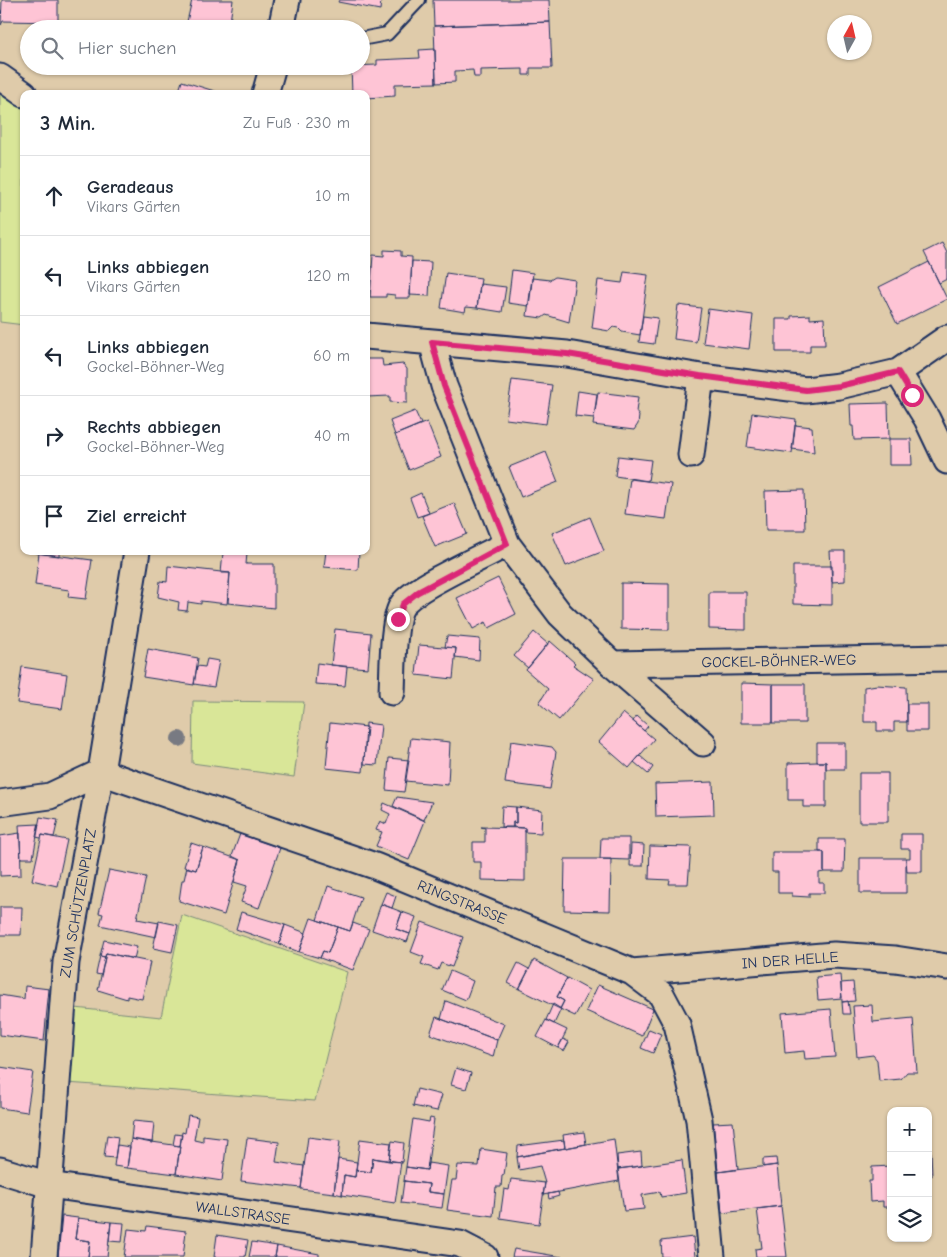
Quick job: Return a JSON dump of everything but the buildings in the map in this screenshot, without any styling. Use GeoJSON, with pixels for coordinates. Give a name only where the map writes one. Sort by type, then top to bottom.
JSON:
{"type":"FeatureCollection","features":[{"type":"Feature","properties":{"kind":"street"},"geometry":{"type":"LineString","coordinates":[[282,20],[287,0]]}},
{"type":"Feature","properties":{"kind":"street"},"geometry":{"type":"LineString","coordinates":[[266,90],[270,75]]}},
{"type":"Feature","properties":{"kind":"street"},"geometry":{"type":"LineString","coordinates":[[0,77],[20,91]]}},
{"type":"Feature","properties":{"kind":"street"},"geometry":{"type":"LineString","coordinates":[[370,336],[567,354],[700,376],[806,390],[839,386],[898,372],[947,338]]}},
{"type":"Feature","properties":{"kind":"street"},"geometry":{"type":"LineString","coordinates":[[432,342],[444,386],[507,544],[560,614],[612,664],[704,743]]}},
{"type":"Feature","properties":{"kind":"street"},"geometry":{"type":"LineString","coordinates":[[898,372],[926,419],[947,461]]}},
{"type":"Feature","properties":{"kind":"street"},"geometry":{"type":"LineString","coordinates":[[691,455],[700,376]]}},
{"type":"Feature","properties":{"kind":"street"},"geometry":{"type":"LineString","coordinates":[[392,692],[396,634],[403,604],[418,592],[507,544]]}},
{"type":"Feature","properties":{"kind":"street","name":"ZUM SCHÜTZENPLATZ"},"geometry":{"type":"LineString","coordinates":[[44,1257],[66,962],[101,772],[136,555]]}},
{"type":"Feature","properties":{"kind":"street","name":"GOCKEL-BÖHNER-WEG"},"geometry":{"type":"LineString","coordinates":[[612,664],[947,658]]}},
{"type":"Feature","properties":{"kind":"street"},"geometry":{"type":"LineString","coordinates":[[0,803],[50,796],[101,772]]}},
{"type":"Feature","properties":{"kind":"street","name":"RINGSTRASSE"},"geometry":{"type":"LineString","coordinates":[[101,772],[375,866],[632,972],[661,994],[677,1024],[699,1120],[712,1257]]}},
{"type":"Feature","properties":{"kind":"street","name":"IN DER HELLE"},"geometry":{"type":"LineString","coordinates":[[632,972],[834,955],[895,959],[947,968]]}},
{"type":"Feature","properties":{"kind":"street","name":"WALLSTRASSE"},"geometry":{"type":"LineString","coordinates":[[0,1170],[49,1185],[460,1244],[485,1257]]}},
{"type":"Feature","properties":{"kind":"lane"},"geometry":{"type":"LineString","coordinates":[[370,37],[387,34],[419,0]]}},
{"type":"Feature","properties":{"kind":"green space"},"geometry":{"type":"Polygon","coordinates":[[[0,92],[20,104],[20,324],[0,322],[0,92]]]}},
{"type":"Feature","properties":{"kind":"green space"},"geometry":{"type":"Polygon","coordinates":[[[193,701],[304,702],[294,777],[192,763],[193,701]]]}},
{"type":"Feature","properties":{"kind":"green space"},"geometry":{"type":"Polygon","coordinates":[[[182,915],[347,972],[315,1101],[67,1083],[75,1008],[161,1017],[182,915]]]}},
{"type":"Feature","properties":{"kind":"route"},"geometry":{"type":"LineString","coordinates":[[398,619],[403,604],[418,592],[507,544],[444,386],[432,342],[567,354],[700,376],[806,390],[839,386],[898,372],[912,395]]}}]}
